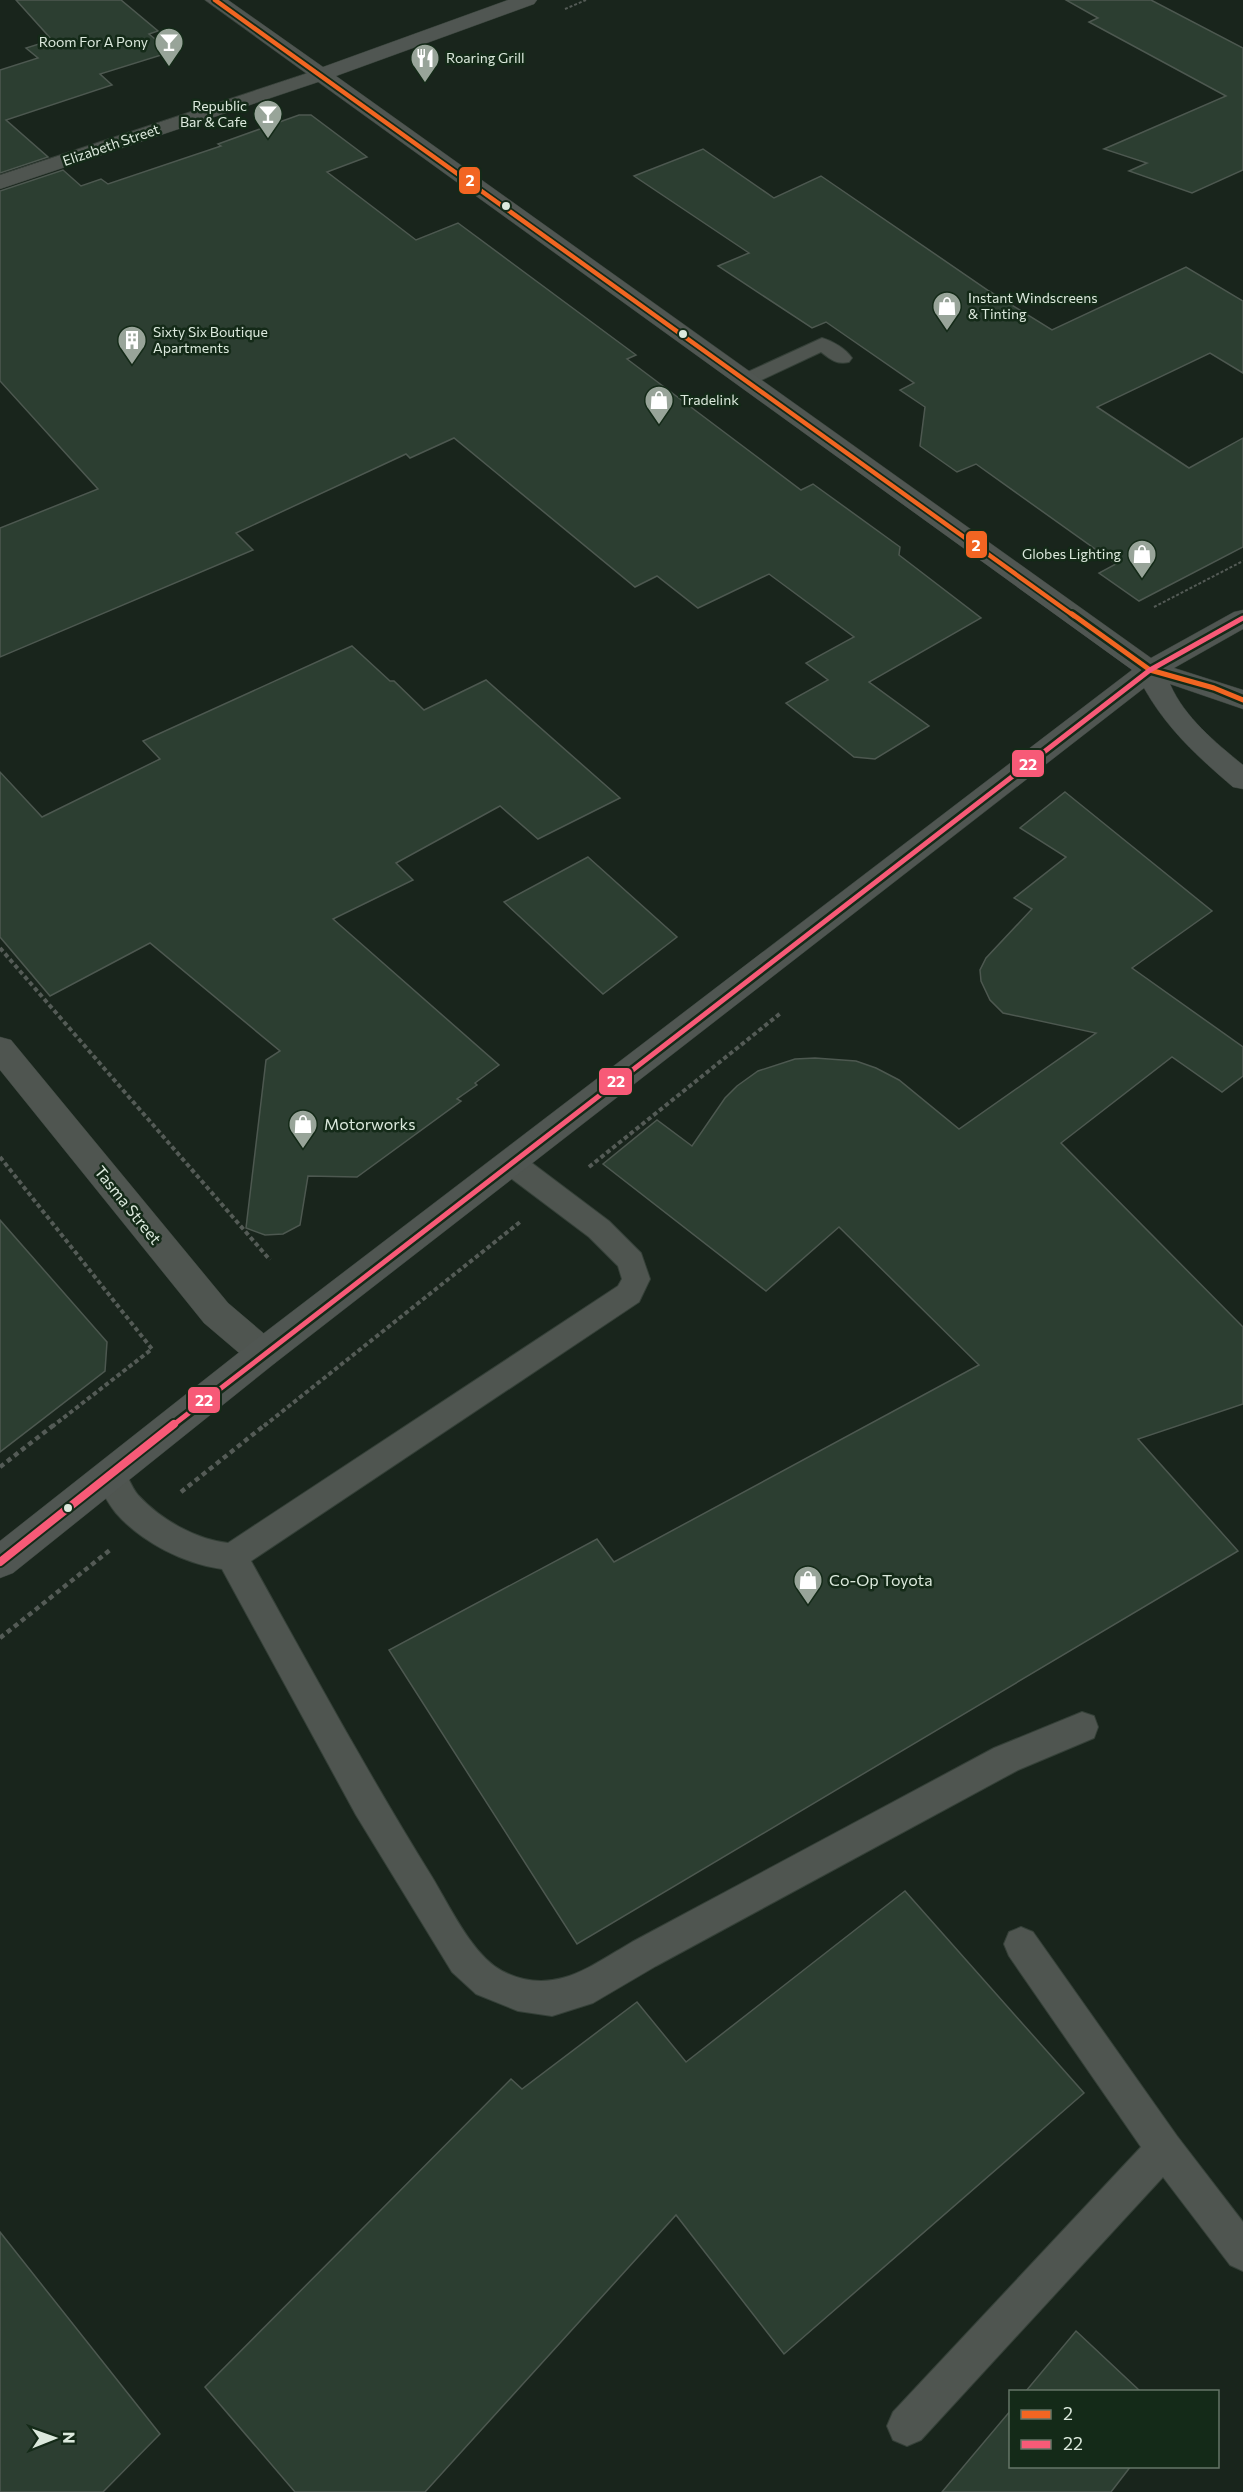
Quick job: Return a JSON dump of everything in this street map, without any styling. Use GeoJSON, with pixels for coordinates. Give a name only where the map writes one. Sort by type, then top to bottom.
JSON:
{"type":"FeatureCollection","features":[{"type":"Feature","properties":{"kind":"main road"},"geometry":{"type":"LineString","coordinates":[[217,0],[1150,670],[1214,688],[1243,700]]}},
{"type":"Feature","properties":{"kind":"main road","name":"Elizabeth Street"},"geometry":{"type":"LineString","coordinates":[[320,75],[527,0]]}},
{"type":"Feature","properties":{"kind":"main road"},"geometry":{"type":"LineString","coordinates":[[0,1562],[510,1162],[1150,670],[1243,618]]}},
{"type":"Feature","properties":{"kind":"main road"},"geometry":{"type":"LineString","coordinates":[[1150,670],[1166,705],[1177,721],[1191,736],[1243,780]]}},
{"type":"Feature","properties":{"kind":"street","name":"Elizabeth Street"},"geometry":{"type":"LineString","coordinates":[[0,182],[320,75]]}},
{"type":"Feature","properties":{"kind":"street","name":"Tasma Street"},"geometry":{"type":"LineString","coordinates":[[0,1048],[216,1313],[264,1353]]}},
{"type":"Feature","properties":{"kind":"lane"},"geometry":{"type":"LineString","coordinates":[[746,380],[822,344],[842,358]]}},
{"type":"Feature","properties":{"kind":"lane"},"geometry":{"type":"LineString","coordinates":[[109,1476],[126,1503],[150,1526],[202,1553],[232,1557],[629,1294],[636,1279],[631,1261],[600,1229],[510,1162]]}},
{"type":"Feature","properties":{"kind":"lane"},"geometry":{"type":"LineString","coordinates":[[232,1557],[368,1804],[464,1960],[488,1982],[518,1994],[552,1999],[581,1991],[644,1954],[1006,1759],[1082,1727]]}},
{"type":"Feature","properties":{"kind":"lane"},"geometry":{"type":"LineString","coordinates":[[1021,1944],[1164,2149],[1243,2252]]}},
{"type":"Feature","properties":{"kind":"lane"},"geometry":{"type":"LineString","coordinates":[[907,2426],[1164,2149]]}},
{"type":"Feature","properties":{"kind":"path"},"geometry":{"type":"LineString","coordinates":[[1154,607],[1243,561]]}},
{"type":"Feature","properties":{"kind":"path"},"geometry":{"type":"LineString","coordinates":[[0,948],[270,1260]]}},
{"type":"Feature","properties":{"kind":"path"},"geometry":{"type":"LineString","coordinates":[[0,1157],[152,1348],[0,1467]]}},
{"type":"Feature","properties":{"kind":"building"},"geometry":{"type":"Polygon","coordinates":[[[16,0],[121,0],[158,31],[149,34],[171,52],[100,74],[112,85],[6,120],[48,157],[0,173],[0,70],[38,58],[26,48],[52,40],[16,0]]]}},
{"type":"Feature","properties":{"kind":"building"},"geometry":{"type":"Polygon","coordinates":[[[1066,0],[1151,0],[1243,48],[1243,170],[1192,193],[1129,171],[1147,163],[1104,149],[1226,96],[1089,22],[1098,18],[1066,0]]]}},
{"type":"Feature","properties":{"kind":"building"},"geometry":{"type":"Polygon","coordinates":[[[299,115],[311,115],[367,157],[327,172],[416,240],[458,223],[636,355],[627,359],[801,490],[813,484],[900,547],[899,555],[981,618],[869,682],[929,726],[875,759],[854,757],[786,703],[828,680],[806,663],[854,637],[769,574],[698,608],[657,576],[635,587],[454,438],[410,458],[406,454],[236,533],[253,550],[0,657],[0,528],[98,489],[0,381],[0,191],[63,170],[81,186],[101,179],[108,184],[221,146],[218,144],[299,115]]]}},
{"type":"Feature","properties":{"kind":"building"},"geometry":{"type":"Polygon","coordinates":[[[703,149],[774,198],[821,176],[989,291],[1052,330],[1186,267],[1243,301],[1243,373],[1210,353],[1097,407],[1189,468],[1243,438],[1243,547],[1139,601],[1099,573],[1116,564],[976,464],[957,472],[920,446],[925,407],[900,390],[914,383],[826,322],[812,328],[718,266],[749,253],[634,176],[703,149]]]}},
{"type":"Feature","properties":{"kind":"building"},"geometry":{"type":"Polygon","coordinates":[[[352,646],[424,710],[486,680],[620,798],[538,839],[500,806],[396,863],[413,880],[333,919],[499,1065],[457,1099],[461,1101],[357,1177],[308,1176],[300,1225],[283,1234],[265,1235],[246,1228],[266,1060],[280,1051],[150,943],[50,996],[0,937],[0,772],[42,817],[160,759],[143,741],[352,646]]]}},
{"type":"Feature","properties":{"kind":"building"},"geometry":{"type":"Polygon","coordinates":[[[1065,792],[1212,911],[1132,968],[1243,1047],[1243,1076],[1222,1092],[1172,1057],[1061,1143],[1243,1327],[1243,1404],[1138,1439],[1238,1551],[577,1944],[389,1650],[597,1539],[614,1562],[979,1365],[839,1227],[766,1291],[603,1164],[657,1120],[692,1146],[725,1098],[737,1086],[758,1071],[795,1059],[856,1061],[876,1068],[899,1080],[959,1129],[1096,1033],[1003,1013],[990,1000],[981,981],[980,970],[986,958],[1032,909],[1014,898],[1066,857],[1020,828],[1065,792]]]}},
{"type":"Feature","properties":{"kind":"building"},"geometry":{"type":"Polygon","coordinates":[[[588,857],[677,937],[603,994],[504,902],[588,857]]]}},
{"type":"Feature","properties":{"kind":"building"},"geometry":{"type":"Polygon","coordinates":[[[0,1220],[107,1342],[105,1371],[0,1452],[0,1220]]]}},
{"type":"Feature","properties":{"kind":"building"},"geometry":{"type":"Polygon","coordinates":[[[905,1891],[1084,2093],[784,2354],[676,2215],[425,2492],[295,2492],[205,2387],[511,2079],[522,2089],[637,2002],[686,2062],[905,1891]]]}},
{"type":"Feature","properties":{"kind":"building"},"geometry":{"type":"Polygon","coordinates":[[[0,2232],[160,2434],[103,2492],[0,2492],[0,2232]]]}},
{"type":"Feature","properties":{"kind":"building"},"geometry":{"type":"Polygon","coordinates":[[[1076,2331],[1139,2390],[1027,2390],[1076,2331]]]}},
{"type":"Feature","properties":{"kind":"building"},"geometry":{"type":"Polygon","coordinates":[[[1009,2412],[1009,2468],[1129,2468],[1111,2492],[942,2492],[1009,2412]]]}},
{"type":"Feature","properties":{"kind":"transit line","name":"2"},"geometry":{"type":"LineString","coordinates":[[215,0],[521,217],[1150,670],[1214,688],[1243,700]]}},
{"type":"Feature","properties":{"kind":"transit line","name":"22"},"geometry":{"type":"LineString","coordinates":[[0,1562],[263,1353],[1150,670],[1243,618]]}},
{"type":"Feature","properties":{"kind":"place","name":"Room For A Pony"},"geometry":{"type":"Point","coordinates":[169,68]}},
{"type":"Feature","properties":{"kind":"place","name":"Roaring Grill"},"geometry":{"type":"Point","coordinates":[425,84]}},
{"type":"Feature","properties":{"kind":"place","name":"Republic Bar & Cafe"},"geometry":{"type":"Point","coordinates":[268,140]}},
{"type":"Feature","properties":{"kind":"place","name":"Instant Windscreens & Tinting"},"geometry":{"type":"Point","coordinates":[947,332]}},
{"type":"Feature","properties":{"kind":"place","name":"Sixty Six Boutique Apartments"},"geometry":{"type":"Point","coordinates":[132,366]}},
{"type":"Feature","properties":{"kind":"place","name":"Tradelink"},"geometry":{"type":"Point","coordinates":[659,426]}},
{"type":"Feature","properties":{"kind":"place","name":"Globes Lighting"},"geometry":{"type":"Point","coordinates":[1142,580]}},
{"type":"Feature","properties":{"kind":"place","name":"Motorworks"},"geometry":{"type":"Point","coordinates":[303,1150]}},
{"type":"Feature","properties":{"kind":"place","name":"Co-Op Toyota"},"geometry":{"type":"Point","coordinates":[808,1606]}}]}
